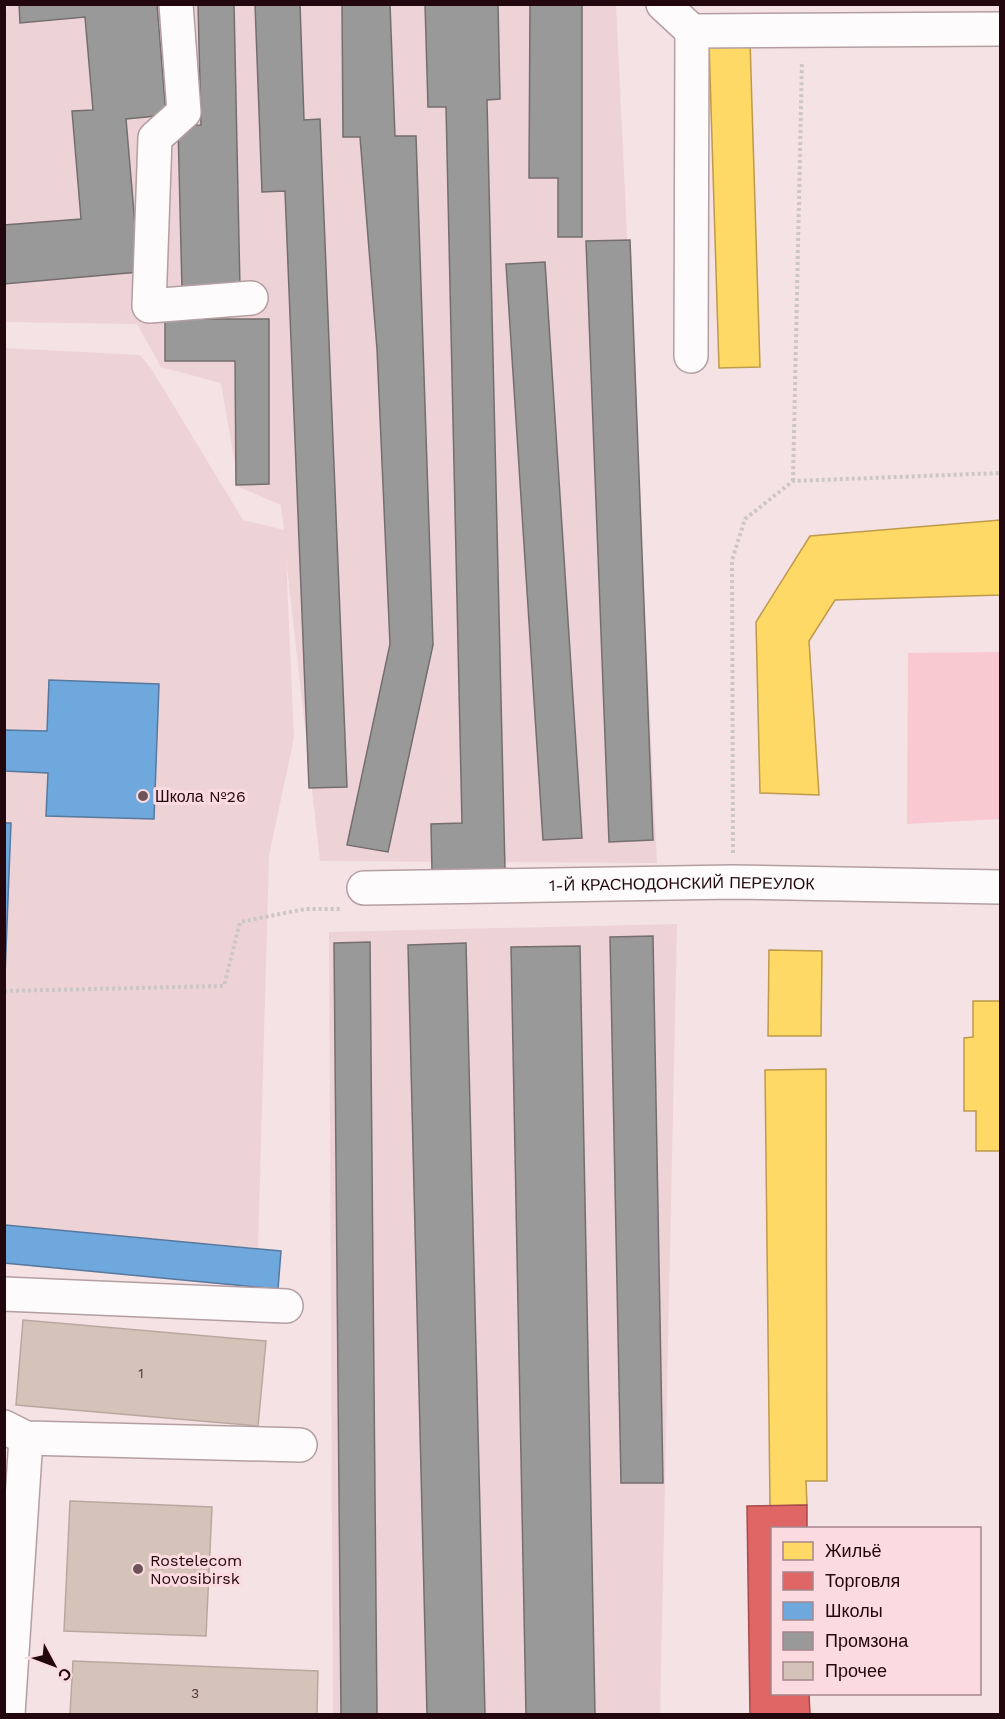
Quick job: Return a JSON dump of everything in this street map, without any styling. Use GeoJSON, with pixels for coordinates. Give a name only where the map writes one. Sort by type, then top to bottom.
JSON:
{"type":"FeatureCollection","features":[{"type":"Feature","properties":{"kind":"street"},"geometry":{"type":"LineString","coordinates":[[176,4],[184,112],[155,138],[149,306],[251,298]]}},
{"type":"Feature","properties":{"kind":"street"},"geometry":{"type":"LineString","coordinates":[[663,4],[692,31],[1000,29]]}},
{"type":"Feature","properties":{"kind":"street"},"geometry":{"type":"LineString","coordinates":[[691,356],[692,31]]}},
{"type":"Feature","properties":{"kind":"street","name":"1-Й КРАСНОДОНСКИЙ ПЕРЕУЛОК"},"geometry":{"type":"LineString","coordinates":[[364,888],[733,882],[1000,887]]}},
{"type":"Feature","properties":{"kind":"street"},"geometry":{"type":"LineString","coordinates":[[4,1294],[286,1306]]}},
{"type":"Feature","properties":{"kind":"street"},"geometry":{"type":"LineString","coordinates":[[8,1714],[15,1433],[300,1445]]}},
{"type":"Feature","properties":{"kind":"path"},"geometry":{"type":"LineString","coordinates":[[793,481],[803,30]]}},
{"type":"Feature","properties":{"kind":"path"},"geometry":{"type":"LineString","coordinates":[[733,882],[732,560],[745,519],[793,481],[1000,473]]}},
{"type":"Feature","properties":{"kind":"path"},"geometry":{"type":"LineString","coordinates":[[4,991],[224,986],[240,922],[305,909]]}},
{"type":"Feature","properties":{"kind":"shaded area"},"geometry":{"type":"Polygon","coordinates":[[[8,5],[616,5],[657,863],[320,861],[286,558],[294,738],[269,855],[258,1248],[5,1232],[4,348],[140,355],[152,370],[243,520],[284,530],[281,505],[239,487],[221,383],[161,367],[137,324],[5,322],[4,20],[8,5]]]}},
{"type":"Feature","properties":{"kind":"shaded area"},"geometry":{"type":"Polygon","coordinates":[[[1000,652],[1000,819],[907,824],[908,653],[1000,652]]]}},
{"type":"Feature","properties":{"kind":"shaded area"},"geometry":{"type":"Polygon","coordinates":[[[677,924],[660,1714],[333,1714],[329,932],[677,924]]]}},
{"type":"Feature","properties":{"kind":"building: Жильё"},"geometry":{"type":"Polygon","coordinates":[[[750,41],[760,367],[719,368],[709,42],[750,41]]]}},
{"type":"Feature","properties":{"kind":"building: Жильё"},"geometry":{"type":"Polygon","coordinates":[[[1000,520],[1000,595],[835,600],[809,641],[819,795],[760,793],[756,622],[810,536],[1000,520]]]}},
{"type":"Feature","properties":{"kind":"building: Жильё"},"geometry":{"type":"Polygon","coordinates":[[[769,950],[822,951],[821,1036],[768,1036],[769,950]]]}},
{"type":"Feature","properties":{"kind":"building: Жильё"},"geometry":{"type":"Polygon","coordinates":[[[973,1001],[1000,1001],[1000,1151],[976,1151],[976,1111],[964,1111],[964,1038],[973,1037],[973,1001]]]}},
{"type":"Feature","properties":{"kind":"building: Жильё"},"geometry":{"type":"Polygon","coordinates":[[[826,1069],[827,1481],[806,1481],[807,1505],[770,1506],[765,1070],[826,1069]]]}},
{"type":"Feature","properties":{"kind":"building: Торговля"},"geometry":{"type":"Polygon","coordinates":[[[807,1505],[807,1527],[771,1527],[771,1695],[809,1695],[810,1714],[750,1714],[747,1506],[807,1505]]]}},
{"type":"Feature","properties":{"kind":"building: Школы"},"geometry":{"type":"Polygon","coordinates":[[[49,680],[159,684],[154,819],[46,816],[48,773],[4,771],[4,730],[47,731],[49,680]]]}},
{"type":"Feature","properties":{"kind":"building: Школы"},"geometry":{"type":"Polygon","coordinates":[[[4,823],[11,823],[5,975],[4,974],[4,823]]]}},
{"type":"Feature","properties":{"kind":"building: Школы"},"geometry":{"type":"Polygon","coordinates":[[[5,1225],[281,1251],[278,1289],[4,1263],[5,1225]]]}},
{"type":"Feature","properties":{"kind":"building: Промзона"},"geometry":{"type":"Polygon","coordinates":[[[19,4],[157,4],[166,115],[126,119],[139,272],[4,284],[4,225],[81,219],[72,111],[93,110],[85,17],[20,23],[19,4]]]}},
{"type":"Feature","properties":{"kind":"building: Промзона"},"geometry":{"type":"Polygon","coordinates":[[[198,4],[234,4],[240,289],[182,290],[178,126],[201,125],[198,4]]]}},
{"type":"Feature","properties":{"kind":"building: Промзона"},"geometry":{"type":"Polygon","coordinates":[[[255,4],[300,4],[304,120],[320,119],[347,787],[309,788],[285,191],[262,192],[255,4]]]}},
{"type":"Feature","properties":{"kind":"building: Промзона"},"geometry":{"type":"Polygon","coordinates":[[[342,4],[390,4],[395,136],[416,136],[433,645],[388,852],[347,845],[390,644],[377,349],[360,137],[343,137],[342,4]]]}},
{"type":"Feature","properties":{"kind":"building: Промзона"},"geometry":{"type":"Polygon","coordinates":[[[425,4],[498,4],[500,99],[487,100],[505,870],[432,872],[431,824],[462,823],[446,107],[428,107],[425,4]]]}},
{"type":"Feature","properties":{"kind":"building: Промзона"},"geometry":{"type":"Polygon","coordinates":[[[530,4],[582,4],[582,237],[558,237],[558,178],[529,178],[530,4]]]}},
{"type":"Feature","properties":{"kind":"building: Промзона"},"geometry":{"type":"Polygon","coordinates":[[[630,240],[653,840],[609,842],[586,241],[630,240]]]}},
{"type":"Feature","properties":{"kind":"building: Промзона"},"geometry":{"type":"Polygon","coordinates":[[[545,262],[582,838],[543,840],[506,264],[545,262]]]}},
{"type":"Feature","properties":{"kind":"building: Промзона"},"geometry":{"type":"Polygon","coordinates":[[[165,319],[269,319],[269,484],[236,485],[235,361],[165,361],[165,319]]]}},
{"type":"Feature","properties":{"kind":"building: Промзона"},"geometry":{"type":"Polygon","coordinates":[[[653,936],[663,1483],[621,1483],[610,937],[653,936]]]}},
{"type":"Feature","properties":{"kind":"building: Промзона"},"geometry":{"type":"Polygon","coordinates":[[[370,942],[377,1714],[341,1714],[334,943],[370,942]]]}},
{"type":"Feature","properties":{"kind":"building: Промзона"},"geometry":{"type":"Polygon","coordinates":[[[466,943],[485,1714],[427,1714],[408,945],[466,943]]]}},
{"type":"Feature","properties":{"kind":"building: Промзона"},"geometry":{"type":"Polygon","coordinates":[[[580,946],[595,1714],[526,1714],[511,947],[580,946]]]}},
{"type":"Feature","properties":{"kind":"building: Прочее"},"geometry":{"type":"Polygon","coordinates":[[[23,1320],[266,1341],[258,1426],[16,1405],[23,1320]]]}},
{"type":"Feature","properties":{"kind":"building: Прочее","name":"Rostelecom Novosibirsk"},"geometry":{"type":"Polygon","coordinates":[[[70,1501],[212,1507],[206,1636],[64,1631],[70,1501]]]}},
{"type":"Feature","properties":{"kind":"building: Прочее"},"geometry":{"type":"Polygon","coordinates":[[[73,1661],[318,1671],[317,1714],[70,1714],[73,1661]]]}},
{"type":"Feature","properties":{"kind":"place","name":"Школа №26"},"geometry":{"type":"Point","coordinates":[143,796]}},
{"type":"Feature","properties":{"kind":"place","name":"Rostelecom Novosibirsk"},"geometry":{"type":"Point","coordinates":[138,1569]}}]}
